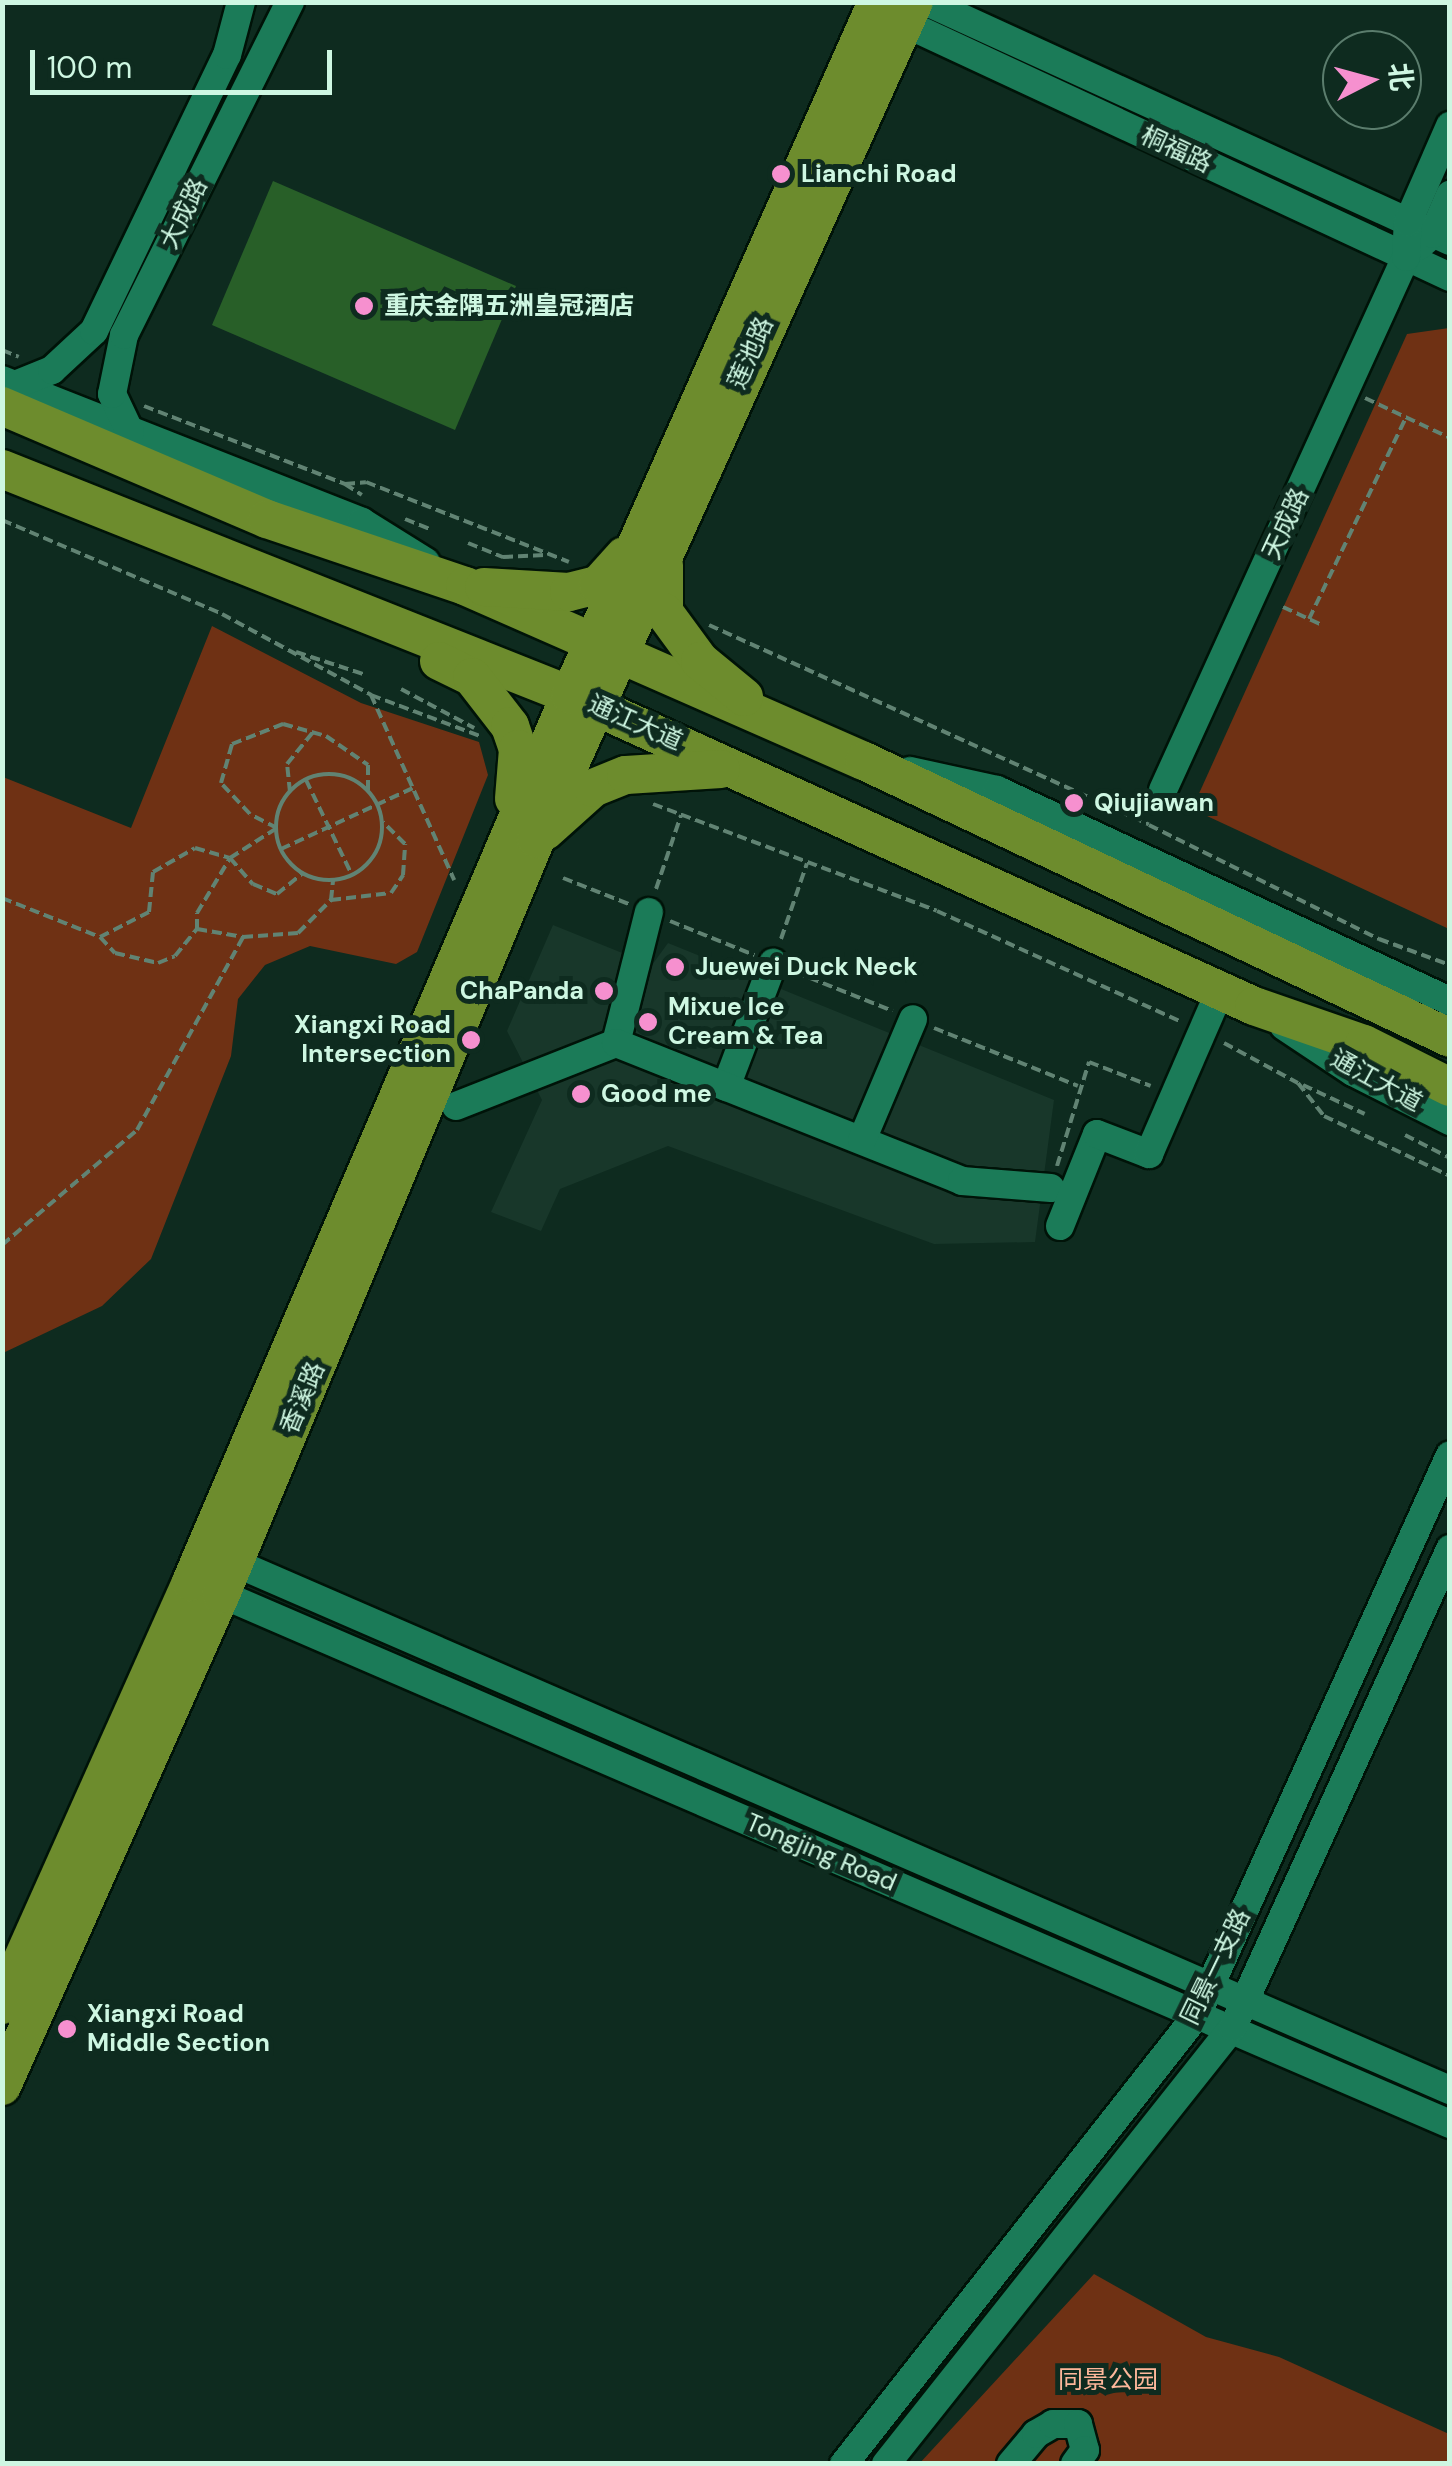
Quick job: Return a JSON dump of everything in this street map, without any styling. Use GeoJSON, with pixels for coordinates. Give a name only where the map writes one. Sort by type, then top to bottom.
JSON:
{"type":"FeatureCollection","features":[{"type":"Feature","properties":{"kind":"main road","name":"莲池路"},"geometry":{"type":"LineString","coordinates":[[583,701],[892,7]]}},
{"type":"Feature","properties":{"kind":"main road"},"geometry":{"type":"LineString","coordinates":[[7,390],[267,519],[465,586],[604,652],[864,761],[1450,1038]]}},
{"type":"Feature","properties":{"kind":"main road","name":"通江大道"},"geometry":{"type":"LineString","coordinates":[[2,470],[359,606],[583,701],[741,769],[1237,998],[1364,1044],[1450,1087]]}},
{"type":"Feature","properties":{"kind":"main road"},"geometry":{"type":"LineString","coordinates":[[465,586],[569,592],[598,585],[662,521]]}},
{"type":"Feature","properties":{"kind":"main road"},"geometry":{"type":"LineString","coordinates":[[662,521],[660,584],[664,612],[700,661],[796,732]]}},
{"type":"Feature","properties":{"kind":"main road"},"geometry":{"type":"LineString","coordinates":[[359,606],[398,641],[472,677],[510,726],[519,778],[498,862]]}},
{"type":"Feature","properties":{"kind":"main road","name":"香溪路"},"geometry":{"type":"LineString","coordinates":[[2,2006],[213,1572],[536,839],[583,701]]}},
{"type":"Feature","properties":{"kind":"main road","name":"香溪路"},"geometry":{"type":"LineString","coordinates":[[2,2086],[498,862],[583,701]]}},
{"type":"Feature","properties":{"kind":"main road"},"geometry":{"type":"LineString","coordinates":[[536,839],[593,788],[626,775],[668,768],[741,769]]}},
{"type":"Feature","properties":{"kind":"street","name":"大成路"},"geometry":{"type":"LineString","coordinates":[[7,390],[52,370],[94,331],[227,55],[241,2]]}},
{"type":"Feature","properties":{"kind":"street","name":"大成路"},"geometry":{"type":"LineString","coordinates":[[130,432],[112,394],[124,336],[290,2]]}},
{"type":"Feature","properties":{"kind":"street","name":"桐福路"},"geometry":{"type":"LineString","coordinates":[[892,7],[1430,232]]}},
{"type":"Feature","properties":{"kind":"street","name":"桐福路"},"geometry":{"type":"LineString","coordinates":[[892,7],[1450,277]]}},
{"type":"Feature","properties":{"kind":"street","name":"天成路"},"geometry":{"type":"LineString","coordinates":[[1430,232],[1450,126]]}},
{"type":"Feature","properties":{"kind":"street","name":"天成路"},"geometry":{"type":"LineString","coordinates":[[1163,790],[1406,257],[1430,232],[1450,194]]}},
{"type":"Feature","properties":{"kind":"street"},"geometry":{"type":"LineString","coordinates":[[7,390],[130,432],[362,522],[465,586]]}},
{"type":"Feature","properties":{"kind":"street"},"geometry":{"type":"LineString","coordinates":[[864,761],[997,790],[1450,1001]]}},
{"type":"Feature","properties":{"kind":"street"},"geometry":{"type":"LineString","coordinates":[[616,1043],[649,912]]}},
{"type":"Feature","properties":{"kind":"street"},"geometry":{"type":"LineString","coordinates":[[726,1087],[773,963]]}},
{"type":"Feature","properties":{"kind":"street"},"geometry":{"type":"LineString","coordinates":[[1060,1226],[1096,1134],[1149,1154],[1202,1032],[1237,998]]}},
{"type":"Feature","properties":{"kind":"street","name":"通江大道"},"geometry":{"type":"LineString","coordinates":[[1237,998],[1353,1072],[1450,1120]]}},
{"type":"Feature","properties":{"kind":"street"},"geometry":{"type":"LineString","coordinates":[[862,1140],[914,1019]]}},
{"type":"Feature","properties":{"kind":"street"},"geometry":{"type":"LineString","coordinates":[[456,1106],[616,1043],[962,1181],[1051,1188]]}},
{"type":"Feature","properties":{"kind":"street","name":"同景一支路"},"geometry":{"type":"LineString","coordinates":[[844,2464],[1197,2015],[1450,1456]]}},
{"type":"Feature","properties":{"kind":"street","name":"同景一支路"},"geometry":{"type":"LineString","coordinates":[[886,2464],[1233,2027],[1450,1550]]}},
{"type":"Feature","properties":{"kind":"street"},"geometry":{"type":"LineString","coordinates":[[213,1572],[1246,1999],[1450,2090]]}},
{"type":"Feature","properties":{"kind":"street","name":"Tongjing Road"},"geometry":{"type":"LineString","coordinates":[[213,1572],[1197,2015],[1233,2027],[1450,2124]]}},
{"type":"Feature","properties":{"kind":"street"},"geometry":{"type":"LineString","coordinates":[[1011,2464],[1036,2434],[1053,2424],[1078,2424],[1084,2450],[1076,2464]]}},
{"type":"Feature","properties":{"kind":"path"},"geometry":{"type":"LineString","coordinates":[[1347,390],[1450,438]]}},
{"type":"Feature","properties":{"kind":"path"},"geometry":{"type":"LineString","coordinates":[[1309,619],[1406,417]]}},
{"type":"Feature","properties":{"kind":"path"},"geometry":{"type":"LineString","coordinates":[[393,514],[430,528]]}},
{"type":"Feature","properties":{"kind":"path"},"geometry":{"type":"LineString","coordinates":[[2,520],[206,607],[370,694],[490,740],[440,705],[400,689]]}},
{"type":"Feature","properties":{"kind":"path"},"geometry":{"type":"LineString","coordinates":[[468,544],[503,557],[550,555]]}},
{"type":"Feature","properties":{"kind":"path"},"geometry":{"type":"LineString","coordinates":[[1284,607],[1322,624]]}},
{"type":"Feature","properties":{"kind":"path"},"geometry":{"type":"LineString","coordinates":[[286,649],[363,674]]}},
{"type":"Feature","properties":{"kind":"path"},"geometry":{"type":"LineString","coordinates":[[370,694],[454,880]]}},
{"type":"Feature","properties":{"kind":"path"},"geometry":{"type":"LineString","coordinates":[[276,828],[250,814],[222,783],[232,744],[283,724],[312,732],[368,766],[368,791]]}},
{"type":"Feature","properties":{"kind":"path"},"geometry":{"type":"LineString","coordinates":[[312,732],[287,764],[290,792],[276,828],[281,849],[303,873],[332,880],[352,875],[376,853],[382,821]]}},
{"type":"Feature","properties":{"kind":"path"},"geometry":{"type":"LineString","coordinates":[[290,792],[306,780],[339,775],[368,791],[382,821],[405,844],[402,875],[392,893],[330,900]]}},
{"type":"Feature","properties":{"kind":"path"},"geometry":{"type":"LineString","coordinates":[[626,775],[636,797],[937,911],[1202,1032],[1365,1114]]}},
{"type":"Feature","properties":{"kind":"path"},"geometry":{"type":"LineString","coordinates":[[306,780],[352,875]]}},
{"type":"Feature","properties":{"kind":"path"},"geometry":{"type":"LineString","coordinates":[[281,849],[413,788]]}},
{"type":"Feature","properties":{"kind":"path"},"geometry":{"type":"LineString","coordinates":[[649,912],[681,814]]}},
{"type":"Feature","properties":{"kind":"path"},"geometry":{"type":"LineString","coordinates":[[2,898],[100,937],[115,953],[158,963],[176,956],[197,929],[198,914],[230,858],[276,828]]}},
{"type":"Feature","properties":{"kind":"path"},"geometry":{"type":"LineString","coordinates":[[100,937],[149,912],[154,872],[195,848],[230,858],[252,884],[278,894],[303,873]]}},
{"type":"Feature","properties":{"kind":"path"},"geometry":{"type":"LineString","coordinates":[[773,963],[808,862]]}},
{"type":"Feature","properties":{"kind":"path"},"geometry":{"type":"LineString","coordinates":[[562,878],[1078,1086]]}},
{"type":"Feature","properties":{"kind":"path"},"geometry":{"type":"LineString","coordinates":[[197,929],[243,937],[298,933],[330,900],[332,880]]}},
{"type":"Feature","properties":{"kind":"path"},"geometry":{"type":"LineString","coordinates":[[2,1246],[137,1130],[243,937]]}},
{"type":"Feature","properties":{"kind":"path"},"geometry":{"type":"LineString","coordinates":[[1051,1188],[1078,1086],[1089,1062],[1174,1096]]}},
{"type":"Feature","properties":{"kind":"path"},"geometry":{"type":"LineString","coordinates":[[1298,1083],[1324,1116],[1450,1176]]}},
{"type":"Feature","properties":{"kind":"path"},"geometry":{"type":"LineString","coordinates":[[1406,1135],[1450,1158]]}},
{"type":"Feature","properties":{"kind":"shaded area"},"geometry":{"type":"Polygon","coordinates":[[[553,925],[652,965],[668,943],[1054,1100],[1035,1242],[934,1244],[668,1146],[560,1189],[541,1231],[491,1212],[542,1100],[507,1031],[553,925]]]}},
{"type":"Feature","properties":{"kind":"green space"},"geometry":{"type":"Polygon","coordinates":[[[1450,328],[1449,929],[1192,809],[1407,334],[1450,328]]]}},
{"type":"Feature","properties":{"kind":"green space"},"geometry":{"type":"Polygon","coordinates":[[[212,626],[361,703],[479,742],[488,775],[417,952],[396,964],[310,946],[265,965],[238,999],[231,1056],[151,1259],[102,1306],[3,1353],[3,777],[131,828],[212,626]]]}},
{"type":"Feature","properties":{"kind":"green space","name":"同景公园"},"geometry":{"type":"Polygon","coordinates":[[[1094,2274],[1206,2337],[1279,2357],[1449,2434],[1449,2463],[919,2464],[1094,2274]]]}},
{"type":"Feature","properties":{"kind":"building","name":"重庆金隅五洲皇冠酒店"},"geometry":{"type":"Polygon","coordinates":[[[273,181],[516,286],[455,430],[212,325],[273,181]]]}},
{"type":"Feature","properties":{"kind":"place","name":"Lianchi Road"},"geometry":{"type":"Point","coordinates":[781,174]}},
{"type":"Feature","properties":{"kind":"place","name":"重庆金隅五洲皇冠酒店"},"geometry":{"type":"Point","coordinates":[364,306]}},
{"type":"Feature","properties":{"kind":"place","name":"Qiujiawan"},"geometry":{"type":"Point","coordinates":[1074,803]}},
{"type":"Feature","properties":{"kind":"place","name":"Juewei Duck Neck"},"geometry":{"type":"Point","coordinates":[675,967]}},
{"type":"Feature","properties":{"kind":"place","name":"ChaPanda"},"geometry":{"type":"Point","coordinates":[604,991]}},
{"type":"Feature","properties":{"kind":"place","name":"Mixue Ice Cream & Tea"},"geometry":{"type":"Point","coordinates":[648,1022]}},
{"type":"Feature","properties":{"kind":"place","name":"Xiangxi Road Intersection"},"geometry":{"type":"Point","coordinates":[471,1040]}},
{"type":"Feature","properties":{"kind":"place","name":"Good me"},"geometry":{"type":"Point","coordinates":[581,1094]}},
{"type":"Feature","properties":{"kind":"place","name":"Xiangxi Road Middle Section"},"geometry":{"type":"Point","coordinates":[67,2029]}}]}
